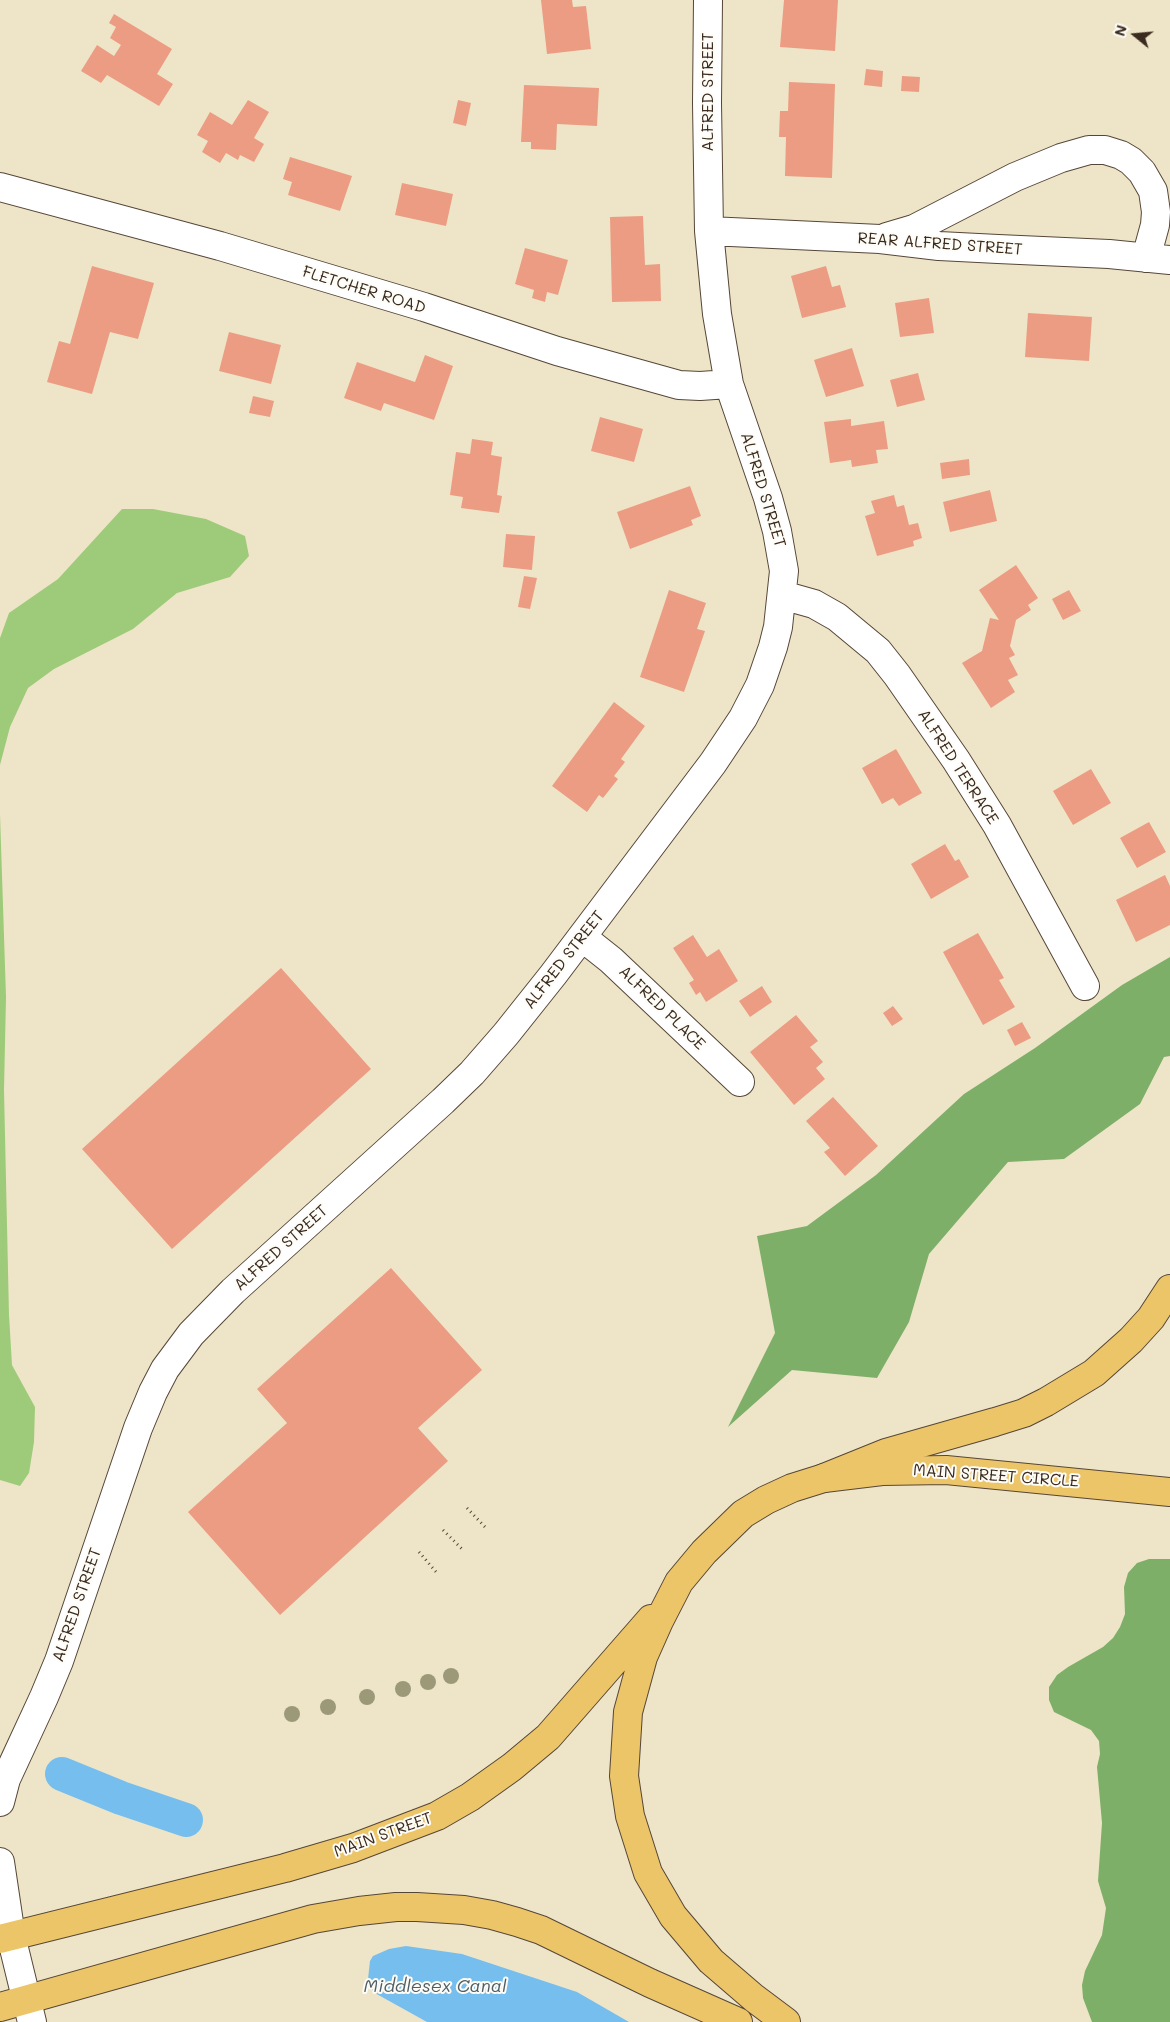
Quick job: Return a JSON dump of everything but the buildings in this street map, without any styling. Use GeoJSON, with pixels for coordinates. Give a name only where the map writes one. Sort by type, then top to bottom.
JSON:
{"type":"FeatureCollection","features":[{"type":"Feature","properties":{"kind":"main road"},"geometry":{"type":"LineString","coordinates":[[824,1478],[886,1453],[1024,1413],[1046,1402],[1094,1373],[1132,1340],[1151,1318],[1170,1289]]}},
{"type":"Feature","properties":{"kind":"main road","name":"MAIN STREET CIRCLE"},"geometry":{"type":"LineString","coordinates":[[786,2022],[754,1998],[711,1961],[673,1916],[648,1874],[630,1816],[624,1776],[628,1712],[643,1658],[658,1621],[679,1582],[704,1552],[743,1514],[766,1500],[792,1488],[824,1478],[882,1470],[946,1470],[1170,1492]]}},
{"type":"Feature","properties":{"kind":"main road","name":"MAIN STREET"},"geometry":{"type":"LineString","coordinates":[[6,1937],[286,1868],[353,1848],[437,1816],[477,1792],[548,1738],[654,1615],[679,1582]]}},
{"type":"Feature","properties":{"kind":"main road"},"geometry":{"type":"LineString","coordinates":[[0,2007],[29,2011],[266,1931],[359,1911],[418,1907],[464,1910],[492,1915],[541,1930],[650,1983],[738,2022]]}},
{"type":"Feature","properties":{"kind":"street","name":"ALFRED STREET"},"geometry":{"type":"LineString","coordinates":[[0,1802],[9,1772],[44,1698],[59,1661],[138,1428],[165,1369],[191,1334],[234,1290],[472,1073],[530,1005],[713,764],[743,718],[760,685],[773,647],[782,596],[784,571],[777,531],[729,384],[717,314],[709,230],[706,103],[708,0]]}},
{"type":"Feature","properties":{"kind":"street"},"geometry":{"type":"LineString","coordinates":[[880,239],[914,229],[1015,177],[1061,158],[1089,150],[1105,150],[1121,155],[1131,161],[1142,172],[1153,191],[1158,259]]}},
{"type":"Feature","properties":{"kind":"street","name":"FLETCHER ROAD"},"geometry":{"type":"LineString","coordinates":[[0,187],[220,246],[424,307],[557,351],[679,385],[689,387],[729,384]]}},
{"type":"Feature","properties":{"kind":"street","name":"REAR ALFRED STREET"},"geometry":{"type":"LineString","coordinates":[[709,230],[880,239],[939,246],[1101,253],[1158,259]]}},
{"type":"Feature","properties":{"kind":"street","name":"ALFRED TERRACE"},"geometry":{"type":"LineString","coordinates":[[782,596],[814,604],[838,616],[868,642],[898,675],[956,760],[997,825],[1085,986]]}},
{"type":"Feature","properties":{"kind":"street","name":"ALFRED PLACE"},"geometry":{"type":"LineString","coordinates":[[582,937],[611,960],[740,1082]]}},
{"type":"Feature","properties":{"kind":"street"},"geometry":{"type":"LineString","coordinates":[[0,1862],[6,1937],[29,2011]]}},
{"type":"Feature","properties":{"kind":"path"},"geometry":{"type":"LineString","coordinates":[[467,1508],[486,1528]]}},
{"type":"Feature","properties":{"kind":"path"},"geometry":{"type":"LineString","coordinates":[[443,1530],[462,1549]]}},
{"type":"Feature","properties":{"kind":"path"},"geometry":{"type":"LineString","coordinates":[[419,1552],[437,1573]]}},
{"type":"Feature","properties":{"kind":"green space"},"geometry":{"type":"Polygon","coordinates":[[[122,509],[153,509],[206,519],[245,536],[249,556],[230,577],[177,593],[133,629],[54,669],[28,688],[10,727],[0,765],[0,638],[9,613],[58,579],[122,509]]]}},
{"type":"Feature","properties":{"kind":"green space"},"geometry":{"type":"Polygon","coordinates":[[[0,814],[6,997],[4,1090],[9,1315],[12,1365],[35,1407],[34,1442],[29,1473],[20,1486],[0,1480],[0,814]]]}},
{"type":"Feature","properties":{"kind":"green space"},"geometry":{"type":"Polygon","coordinates":[[[1170,957],[1170,1056],[1164,1057],[1140,1104],[1064,1159],[1008,1162],[929,1254],[909,1322],[877,1378],[792,1370],[728,1427],[775,1333],[757,1236],[807,1226],[876,1175],[964,1094],[1035,1048],[1122,985],[1170,957]]]}},
{"type":"Feature","properties":{"kind":"green space"},"geometry":{"type":"Polygon","coordinates":[[[1149,1559],[1170,1559],[1170,2022],[1092,2022],[1083,1998],[1082,1985],[1085,1971],[1102,1935],[1106,1908],[1098,1881],[1102,1823],[1097,1767],[1100,1754],[1099,1741],[1091,1730],[1054,1712],[1049,1700],[1049,1687],[1057,1675],[1103,1647],[1113,1638],[1125,1614],[1124,1587],[1128,1573],[1137,1563],[1149,1559]]]}},
{"type":"Feature","properties":{"kind":"water","name":"Middlesex Canal"},"geometry":{"type":"Polygon","coordinates":[[[406,1946],[462,1954],[577,1992],[629,2022],[427,2022],[373,1992],[368,1979],[370,1961],[373,1956],[389,1949],[406,1946]]]}},
{"type":"Feature","properties":{"kind":"waterway","name":"Middlesex Canal"},"geometry":{"type":"LineString","coordinates":[[62,1774],[121,1798],[186,1820]]}}]}
